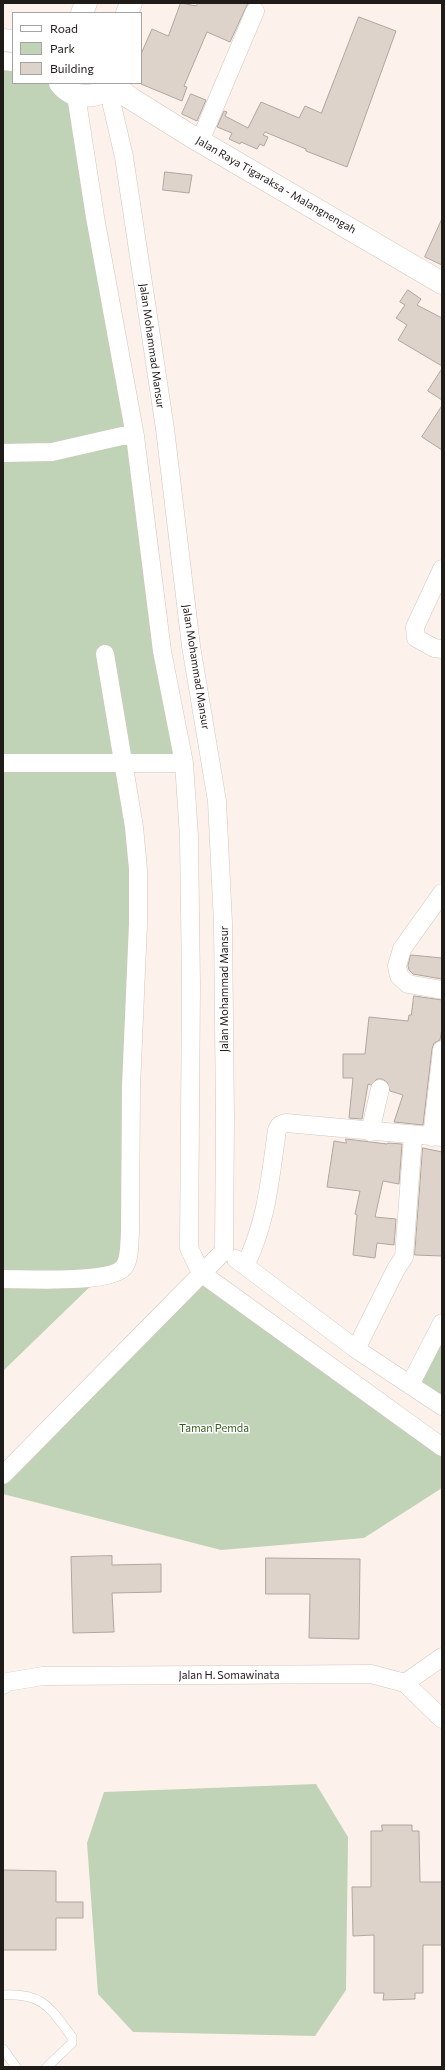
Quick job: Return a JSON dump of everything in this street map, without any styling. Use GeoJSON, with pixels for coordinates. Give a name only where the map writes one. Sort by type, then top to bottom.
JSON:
{"type":"FeatureCollection","features":[{"type":"Feature","properties":{"kind":"main road"},"geometry":{"type":"LineString","coordinates":[[126,12],[131,3]]}},
{"type":"Feature","properties":{"kind":"main road"},"geometry":{"type":"LineString","coordinates":[[68,89],[93,96],[111,85]]}},
{"type":"Feature","properties":{"kind":"main road","name":"Jalan Raya Tigaraksa - Malangnengah"},"geometry":{"type":"LineString","coordinates":[[111,85],[200,141],[442,283]]}},
{"type":"Feature","properties":{"kind":"street"},"geometry":{"type":"LineString","coordinates":[[200,141],[255,11]]}},
{"type":"Feature","properties":{"kind":"street","name":"Jalan Mohammad Mansur"},"geometry":{"type":"LineString","coordinates":[[111,85],[125,165],[165,429],[191,646],[217,801],[223,923],[225,1120],[224,1251]]}},
{"type":"Feature","properties":{"kind":"street"},"geometry":{"type":"LineString","coordinates":[[68,89],[95,217],[135,436],[162,650],[184,763],[189,836],[192,1062],[189,1248],[201,1273],[442,1447]]}},
{"type":"Feature","properties":{"kind":"street"},"geometry":{"type":"LineString","coordinates":[[3,453],[52,452],[122,436],[135,436]]}},
{"type":"Feature","properties":{"kind":"street"},"geometry":{"type":"LineString","coordinates":[[442,569],[426,600],[415,627],[416,638],[434,648],[442,649]]}},
{"type":"Feature","properties":{"kind":"street"},"geometry":{"type":"LineString","coordinates":[[3,1279],[99,1278],[117,1273],[124,1267],[128,1254],[130,1234],[131,1087],[138,924],[136,843],[124,762],[105,654]]}},
{"type":"Feature","properties":{"kind":"street"},"geometry":{"type":"LineString","coordinates":[[3,763],[184,763]]}},
{"type":"Feature","properties":{"kind":"street"},"geometry":{"type":"LineString","coordinates":[[442,893],[402,949],[397,966],[399,976],[408,984],[442,990]]}},
{"type":"Feature","properties":{"kind":"street"},"geometry":{"type":"LineString","coordinates":[[245,1266],[257,1242],[266,1205],[277,1130],[280,1125],[286,1123],[413,1136],[437,1137],[442,1050]]}},
{"type":"Feature","properties":{"kind":"street"},"geometry":{"type":"LineString","coordinates":[[370,1132],[380,1090]]}},
{"type":"Feature","properties":{"kind":"street"},"geometry":{"type":"LineString","coordinates":[[356,1349],[396,1269],[404,1257],[413,1136]]}},
{"type":"Feature","properties":{"kind":"street"},"geometry":{"type":"LineString","coordinates":[[3,1475],[224,1251],[356,1349],[442,1406]]}},
{"type":"Feature","properties":{"kind":"street"},"geometry":{"type":"LineString","coordinates":[[410,1385],[442,1323]]}},
{"type":"Feature","properties":{"kind":"street"},"geometry":{"type":"LineString","coordinates":[[405,1683],[442,1657]]}},
{"type":"Feature","properties":{"kind":"street","name":"Jalan H. Somawinata"},"geometry":{"type":"LineString","coordinates":[[3,1686],[7,1682],[43,1676],[371,1674],[405,1683],[442,1719]]}},
{"type":"Feature","properties":{"kind":"lane"},"geometry":{"type":"LineString","coordinates":[[3,1995],[34,1997],[48,2005],[72,2036],[72,2043],[46,2067]]}},
{"type":"Feature","properties":{"kind":"lane"},"geometry":{"type":"LineString","coordinates":[[3,2049],[16,2067]]}},
{"type":"Feature","properties":{"kind":"green space"},"geometry":{"type":"Polygon","coordinates":[[[3,61],[12,63],[12,84],[61,84],[76,95],[184,763],[125,762],[133,819],[126,1261],[99,1278],[3,1371],[3,61]]]}},
{"type":"Feature","properties":{"kind":"green space","name":"Taman Pemda"},"geometry":{"type":"Polygon","coordinates":[[[201,1273],[442,1447],[442,1488],[364,1538],[221,1550],[3,1494],[3,1475],[201,1273]]]}},
{"type":"Feature","properties":{"kind":"green space"},"geometry":{"type":"Polygon","coordinates":[[[442,1335],[442,1406],[414,1387],[442,1335]]]}},
{"type":"Feature","properties":{"kind":"green space"},"geometry":{"type":"Polygon","coordinates":[[[316,1784],[348,1837],[346,1990],[315,2036],[133,2032],[98,1994],[87,1843],[104,1792],[316,1784]]]}},
{"type":"Feature","properties":{"kind":"building"},"geometry":{"type":"Polygon","coordinates":[[[181,3],[196,6],[198,3],[248,3],[230,42],[207,32],[184,86],[187,87],[182,101],[141,84],[142,52],[152,29],[168,36],[181,3]]]}},
{"type":"Feature","properties":{"kind":"building"},"geometry":{"type":"Polygon","coordinates":[[[359,17],[396,31],[347,167],[306,151],[306,149],[265,132],[263,135],[268,137],[264,146],[260,144],[257,149],[241,142],[240,144],[229,139],[232,133],[217,127],[224,111],[227,112],[225,116],[248,128],[261,102],[299,118],[305,106],[321,113],[359,17]]]}},
{"type":"Feature","properties":{"kind":"building"},"geometry":{"type":"Polygon","coordinates":[[[191,94],[206,100],[197,121],[182,114],[191,94]]]}},
{"type":"Feature","properties":{"kind":"building"},"geometry":{"type":"Polygon","coordinates":[[[165,172],[192,175],[189,193],[163,190],[165,172]]]}},
{"type":"Feature","properties":{"kind":"building"},"geometry":{"type":"Polygon","coordinates":[[[442,219],[442,265],[425,257],[442,219]]]}},
{"type":"Feature","properties":{"kind":"building"},"geometry":{"type":"Polygon","coordinates":[[[408,290],[421,299],[417,305],[442,318],[442,366],[398,340],[407,325],[396,318],[405,305],[400,302],[408,290]]]}},
{"type":"Feature","properties":{"kind":"building"},"geometry":{"type":"Polygon","coordinates":[[[442,369],[442,400],[428,391],[442,369]]]}},
{"type":"Feature","properties":{"kind":"building"},"geometry":{"type":"Polygon","coordinates":[[[442,406],[442,450],[422,437],[442,406]]]}},
{"type":"Feature","properties":{"kind":"building"},"geometry":{"type":"Polygon","coordinates":[[[411,955],[442,958],[442,979],[413,974],[409,970],[408,966],[411,955]]]}},
{"type":"Feature","properties":{"kind":"building"},"geometry":{"type":"Polygon","coordinates":[[[414,996],[442,1000],[442,1028],[440,1040],[434,1043],[432,1049],[423,1125],[394,1122],[403,1095],[390,1091],[387,1082],[382,1079],[377,1079],[371,1085],[368,1084],[362,1119],[349,1118],[353,1078],[343,1078],[343,1054],[365,1054],[369,1017],[408,1021],[409,1015],[411,1015],[414,996]]]}},
{"type":"Feature","properties":{"kind":"building"},"geometry":{"type":"Polygon","coordinates":[[[346,1139],[387,1144],[402,1144],[399,1184],[383,1181],[375,1217],[396,1219],[394,1245],[377,1243],[375,1258],[353,1255],[357,1215],[355,1214],[360,1191],[327,1187],[334,1141],[346,1143],[346,1139]]]}},
{"type":"Feature","properties":{"kind":"building"},"geometry":{"type":"Polygon","coordinates":[[[423,1148],[442,1152],[442,1256],[415,1255],[423,1148]]]}},
{"type":"Feature","properties":{"kind":"building"},"geometry":{"type":"Polygon","coordinates":[[[112,1556],[112,1565],[161,1564],[161,1592],[112,1593],[114,1632],[73,1633],[71,1557],[112,1556]]]}},
{"type":"Feature","properties":{"kind":"building"},"geometry":{"type":"Polygon","coordinates":[[[266,1558],[360,1559],[359,1639],[309,1638],[310,1594],[266,1594],[266,1558]]]}},
{"type":"Feature","properties":{"kind":"building"},"geometry":{"type":"Polygon","coordinates":[[[382,1825],[412,1825],[412,1831],[419,1831],[420,1882],[442,1882],[442,1945],[423,1945],[423,1993],[415,1993],[415,1999],[383,2000],[384,1993],[374,1993],[374,1935],[353,1936],[352,1887],[371,1887],[371,1831],[382,1831],[382,1825]]]}},
{"type":"Feature","properties":{"kind":"building"},"geometry":{"type":"Polygon","coordinates":[[[3,1870],[56,1871],[56,1902],[83,1902],[83,1918],[56,1918],[56,1950],[3,1950],[3,1870]]]}}]}
